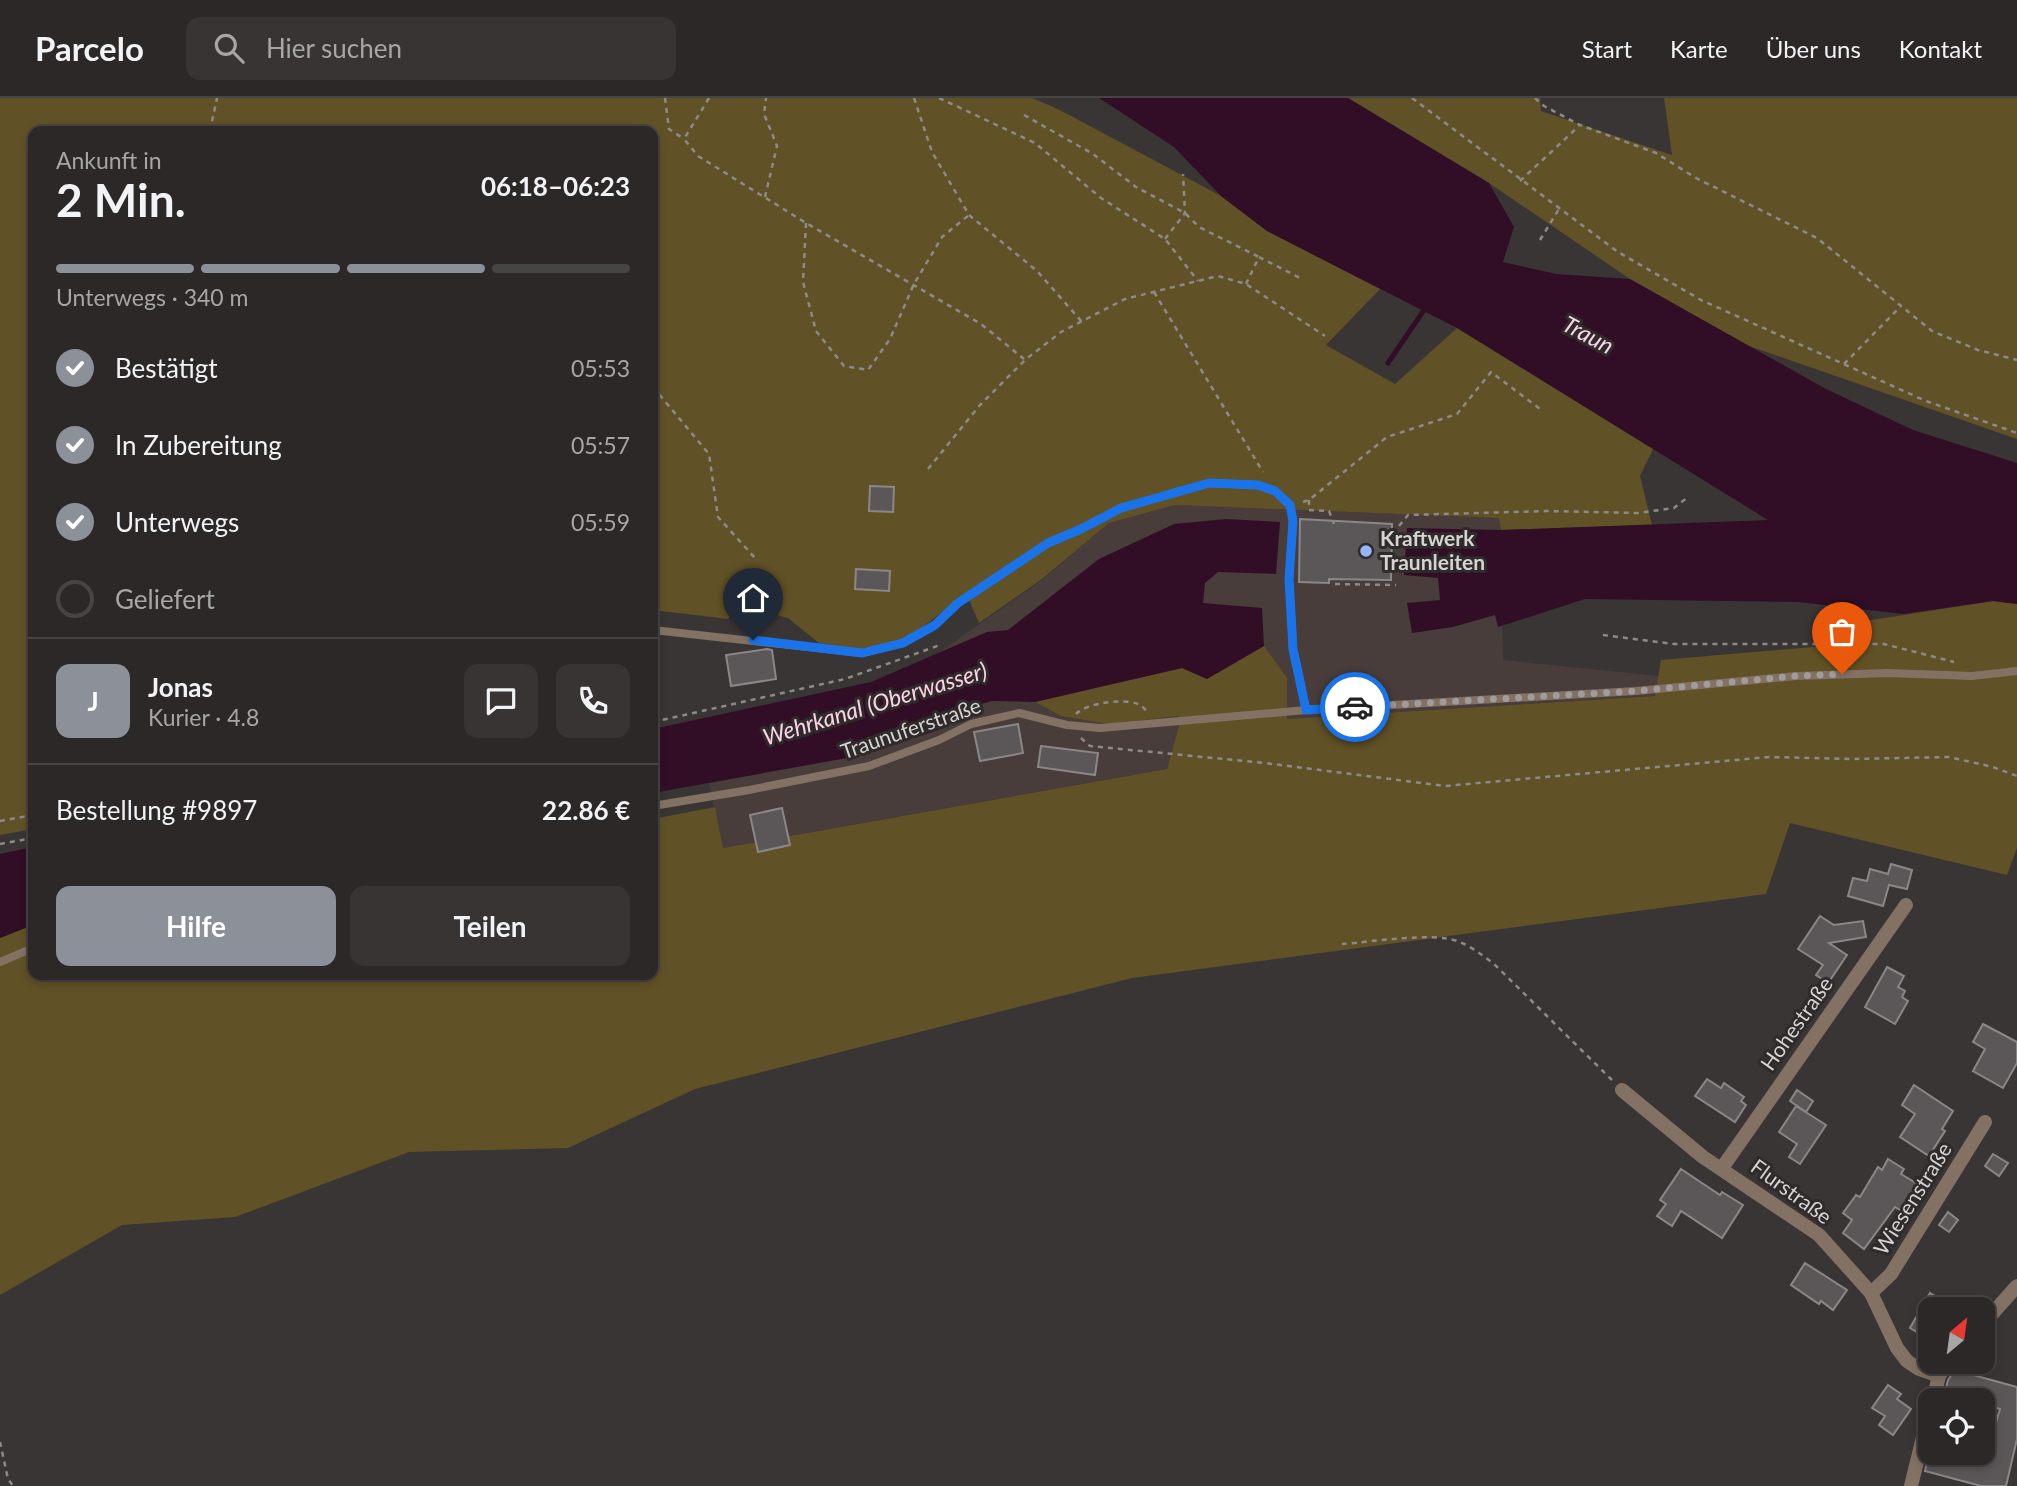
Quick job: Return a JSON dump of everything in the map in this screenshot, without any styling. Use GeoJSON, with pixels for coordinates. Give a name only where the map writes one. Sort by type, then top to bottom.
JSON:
{"type":"FeatureCollection","features":[{"type":"Feature","properties":{"kind":"street","name":"Hohestraße"},"geometry":{"type":"LineString","coordinates":[[1722,1168],[1906,905]]}},
{"type":"Feature","properties":{"kind":"street","name":"Flurstraße"},"geometry":{"type":"LineString","coordinates":[[1622,1090],[1703,1157],[1819,1235],[1871,1293],[1897,1348],[1907,1361],[1919,1369],[1939,1376]]}},
{"type":"Feature","properties":{"kind":"street","name":"Wiesenstraße"},"geometry":{"type":"LineString","coordinates":[[1871,1293],[1891,1274],[1985,1122]]}},
{"type":"Feature","properties":{"kind":"street"},"geometry":{"type":"LineString","coordinates":[[1995,1311],[2017,1286]]}},
{"type":"Feature","properties":{"kind":"street"},"geometry":{"type":"LineString","coordinates":[[1936,1388],[1939,1376]]}},
{"type":"Feature","properties":{"kind":"street"},"geometry":{"type":"LineString","coordinates":[[1911,1486],[1918,1458]]}},
{"type":"Feature","properties":{"kind":"lane"},"geometry":{"type":"LineString","coordinates":[[658,631],[862,653],[883,648],[903,643],[935,625],[958,603],[1048,543],[1121,508],[1209,483],[1258,485],[1275,491],[1290,505],[1293,521],[1289,579],[1293,649],[1306,710]]}},
{"type":"Feature","properties":{"kind":"lane","name":"Traunuferstraße"},"geometry":{"type":"LineString","coordinates":[[658,805],[869,766],[939,740],[971,724],[1019,713],[1067,725],[1100,728],[1306,710],[1636,691],[1796,676],[1888,673],[1972,676],[2017,671]]}},
{"type":"Feature","properties":{"kind":"lane"},"geometry":{"type":"LineString","coordinates":[[0,962],[28,950]]}},
{"type":"Feature","properties":{"kind":"path"},"geometry":{"type":"LineString","coordinates":[[211,126],[217,98]]}},
{"type":"Feature","properties":{"kind":"path"},"geometry":{"type":"LineString","coordinates":[[665,98],[669,129],[684,139],[698,156],[806,223],[981,324],[1026,360]]}},
{"type":"Feature","properties":{"kind":"path"},"geometry":{"type":"LineString","coordinates":[[684,139],[709,98]]}},
{"type":"Feature","properties":{"kind":"path"},"geometry":{"type":"LineString","coordinates":[[765,197],[776,146],[764,114],[766,98]]}},
{"type":"Feature","properties":{"kind":"path"},"geometry":{"type":"LineString","coordinates":[[914,98],[932,152],[969,215],[1037,271],[1082,322]]}},
{"type":"Feature","properties":{"kind":"path"},"geometry":{"type":"LineString","coordinates":[[939,98],[1035,143],[1101,198],[1165,239],[1198,281]]}},
{"type":"Feature","properties":{"kind":"path"},"geometry":{"type":"LineString","coordinates":[[1412,98],[1618,252],[1701,300],[1926,401],[2017,433]]}},
{"type":"Feature","properties":{"kind":"path"},"geometry":{"type":"LineString","coordinates":[[1535,98],[1544,106],[1580,125],[1656,153],[1696,178],[1817,238],[1931,331],[1978,350],[2017,360]]}},
{"type":"Feature","properties":{"kind":"path"},"geometry":{"type":"LineString","coordinates":[[1024,115],[1093,154],[1136,187],[1185,213],[1199,227],[1300,278]]}},
{"type":"Feature","properties":{"kind":"path"},"geometry":{"type":"LineString","coordinates":[[1520,181],[1580,125]]}},
{"type":"Feature","properties":{"kind":"path"},"geometry":{"type":"LineString","coordinates":[[1165,239],[1185,213],[1183,174]]}},
{"type":"Feature","properties":{"kind":"path"},"geometry":{"type":"LineString","coordinates":[[1540,240],[1559,209]]}},
{"type":"Feature","properties":{"kind":"path"},"geometry":{"type":"LineString","coordinates":[[806,223],[803,282],[816,331],[844,366],[868,370],[890,339],[914,284],[942,237],[969,215]]}},
{"type":"Feature","properties":{"kind":"path"},"geometry":{"type":"LineString","coordinates":[[1246,284],[1259,257]]}},
{"type":"Feature","properties":{"kind":"path"},"geometry":{"type":"LineString","coordinates":[[928,469],[980,405],[1026,360],[1061,332],[1125,299],[1218,276],[1246,284],[1325,336]]}},
{"type":"Feature","properties":{"kind":"path"},"geometry":{"type":"LineString","coordinates":[[1154,292],[1275,491]]}},
{"type":"Feature","properties":{"kind":"path"},"geometry":{"type":"LineString","coordinates":[[1843,365],[1901,306]]}},
{"type":"Feature","properties":{"kind":"path"},"geometry":{"type":"LineString","coordinates":[[1290,505],[1309,500],[1387,437],[1457,414],[1491,372],[1540,409]]}},
{"type":"Feature","properties":{"kind":"path"},"geometry":{"type":"LineString","coordinates":[[658,393],[709,454],[718,517],[755,558]]}},
{"type":"Feature","properties":{"kind":"path"},"geometry":{"type":"LineString","coordinates":[[1399,526],[1408,515],[1547,511],[1638,513],[1674,508],[1688,497]]}},
{"type":"Feature","properties":{"kind":"path"},"geometry":{"type":"LineString","coordinates":[[1309,500],[1309,510],[1329,511],[1334,524]]}},
{"type":"Feature","properties":{"kind":"path"},"geometry":{"type":"LineString","coordinates":[[1335,584],[1396,585]]}},
{"type":"Feature","properties":{"kind":"path"},"geometry":{"type":"LineString","coordinates":[[1603,635],[1674,644],[1860,642],[1884,644],[1962,664]]}},
{"type":"Feature","properties":{"kind":"path"},"geometry":{"type":"LineString","coordinates":[[658,721],[845,679],[940,645]]}},
{"type":"Feature","properties":{"kind":"path"},"geometry":{"type":"LineString","coordinates":[[1161,723],[1138,704],[1110,701],[1080,709],[1067,725],[1090,746],[1252,762],[1445,786],[1769,757],[1949,757],[1993,767],[2017,776]]}},
{"type":"Feature","properties":{"kind":"path"},"geometry":{"type":"LineString","coordinates":[[0,821],[28,816]]}},
{"type":"Feature","properties":{"kind":"path"},"geometry":{"type":"LineString","coordinates":[[0,844],[28,839]]}},
{"type":"Feature","properties":{"kind":"path"},"geometry":{"type":"LineString","coordinates":[[1342,944],[1423,938],[1454,940],[1473,949],[1494,964],[1622,1090]]}},
{"type":"Feature","properties":{"kind":"path"},"geometry":{"type":"LineString","coordinates":[[0,1442],[8,1479],[13,1486]]}},
{"type":"Feature","properties":{"kind":"shaded area"},"geometry":{"type":"Polygon","coordinates":[[[0,98],[1032,98],[1058,109],[1221,196],[1267,231],[1380,289],[1326,345],[1395,384],[1457,328],[1653,449],[1640,476],[1652,525],[1501,530],[1499,518],[1175,505],[1109,523],[1042,579],[979,623],[966,593],[909,638],[860,649],[819,643],[788,618],[740,605],[728,619],[658,611],[658,126],[28,126],[28,830],[0,835],[0,98]]]}},
{"type":"Feature","properties":{"kind":"shaded area"},"geometry":{"type":"Polygon","coordinates":[[[1348,98],[1540,98],[1541,111],[1672,155],[1664,98],[2017,98],[2017,439],[1746,345],[1630,279],[1489,183],[1348,98]]]}},
{"type":"Feature","properties":{"kind":"shaded area","name":"Kraftwerk Traunleiten"},"geometry":{"type":"Polygon","coordinates":[[[1175,505],[1500,518],[1503,660],[1659,676],[1655,696],[1286,719],[1287,678],[1207,679],[1036,702],[1061,716],[1108,724],[1179,716],[1179,726],[1167,769],[723,848],[709,783],[852,757],[937,730],[934,656],[1042,580],[1109,523],[1175,505]]]}},
{"type":"Feature","properties":{"kind":"shaded area"},"geometry":{"type":"Polygon","coordinates":[[[1993,601],[2017,604],[2017,848],[2007,875],[1790,823],[1766,894],[1132,978],[695,1089],[568,1148],[409,1152],[235,1217],[122,1225],[0,1295],[0,938],[28,927],[28,980],[658,980],[658,818],[715,807],[723,848],[1167,769],[1179,726],[1178,716],[1108,724],[1061,716],[1035,702],[1182,668],[1207,679],[1264,646],[1287,678],[1287,719],[1655,696],[1661,660],[1824,646],[1827,627],[1993,601]]]}},
{"type":"Feature","properties":{"kind":"water","name":"Traun"},"geometry":{"type":"Polygon","coordinates":[[[1099,98],[1348,98],[1489,183],[1514,227],[1503,262],[1556,274],[1630,279],[1826,389],[1913,430],[2017,463],[2017,604],[1993,601],[1903,614],[1798,602],[1585,599],[1498,627],[1495,615],[1453,627],[1412,633],[1407,603],[1440,600],[1438,578],[1404,575],[1407,528],[1501,530],[1768,520],[1457,328],[1267,231],[1221,196],[1174,147],[1099,98]]]}},
{"type":"Feature","properties":{"kind":"water","name":"Wehrkanal (Oberwasser)"},"geometry":{"type":"Polygon","coordinates":[[[1226,519],[1280,522],[1276,574],[1218,572],[1205,583],[1203,603],[1262,608],[1264,646],[1207,679],[1182,668],[1035,702],[992,701],[950,713],[938,730],[852,757],[658,792],[658,728],[871,682],[987,632],[1008,630],[1099,559],[1174,524],[1226,519]]]}},
{"type":"Feature","properties":{"kind":"water"},"geometry":{"type":"Polygon","coordinates":[[[28,848],[28,927],[0,938],[0,854],[28,848]]]}},
{"type":"Feature","properties":{"kind":"building"},"geometry":{"type":"Polygon","coordinates":[[[870,486],[894,487],[893,512],[869,511],[870,486]]]}},
{"type":"Feature","properties":{"kind":"building"},"geometry":{"type":"Polygon","coordinates":[[[1300,519],[1392,524],[1391,580],[1329,579],[1329,583],[1299,582],[1300,519]]]}},
{"type":"Feature","properties":{"kind":"building"},"geometry":{"type":"Polygon","coordinates":[[[856,569],[890,571],[889,591],[855,589],[856,569]]]}},
{"type":"Feature","properties":{"kind":"building"},"geometry":{"type":"Polygon","coordinates":[[[772,650],[776,679],[731,686],[726,655],[772,650]]]}},
{"type":"Feature","properties":{"kind":"building"},"geometry":{"type":"Polygon","coordinates":[[[1018,724],[1023,753],[980,761],[974,732],[1018,724]]]}},
{"type":"Feature","properties":{"kind":"building"},"geometry":{"type":"Polygon","coordinates":[[[1041,746],[1098,753],[1095,775],[1038,767],[1041,746]]]}},
{"type":"Feature","properties":{"kind":"building"},"geometry":{"type":"Polygon","coordinates":[[[782,808],[790,845],[758,852],[750,815],[782,808]]]}},
{"type":"Feature","properties":{"kind":"building"},"geometry":{"type":"Polygon","coordinates":[[[1891,864],[1912,870],[1907,889],[1889,885],[1883,906],[1848,896],[1853,878],[1867,881],[1870,869],[1888,874],[1891,864]]]}},
{"type":"Feature","properties":{"kind":"building"},"geometry":{"type":"Polygon","coordinates":[[[1820,916],[1834,925],[1863,921],[1866,937],[1829,943],[1847,955],[1828,983],[1816,975],[1823,965],[1798,949],[1820,916]]]}},
{"type":"Feature","properties":{"kind":"building"},"geometry":{"type":"Polygon","coordinates":[[[1887,967],[1904,976],[1898,987],[1905,991],[1902,997],[1908,1001],[1895,1024],[1865,1007],[1887,967]]]}},
{"type":"Feature","properties":{"kind":"building"},"geometry":{"type":"Polygon","coordinates":[[[1983,1024],[2017,1042],[2017,1063],[2003,1088],[1973,1071],[1985,1049],[1973,1042],[1983,1024]]]}},
{"type":"Feature","properties":{"kind":"building"},"geometry":{"type":"Polygon","coordinates":[[[1707,1079],[1721,1088],[1724,1083],[1744,1097],[1741,1101],[1746,1105],[1735,1122],[1695,1096],[1707,1079]]]}},
{"type":"Feature","properties":{"kind":"building"},"geometry":{"type":"Polygon","coordinates":[[[1914,1085],[1953,1111],[1942,1129],[1945,1131],[1929,1156],[1900,1137],[1915,1114],[1902,1105],[1914,1085]]]}},
{"type":"Feature","properties":{"kind":"building"},"geometry":{"type":"Polygon","coordinates":[[[1797,1090],[1813,1101],[1806,1112],[1790,1101],[1797,1090]]]}},
{"type":"Feature","properties":{"kind":"building"},"geometry":{"type":"Polygon","coordinates":[[[1796,1106],[1826,1125],[1800,1164],[1789,1157],[1797,1144],[1779,1132],[1796,1106]]]}},
{"type":"Feature","properties":{"kind":"building"},"geometry":{"type":"Polygon","coordinates":[[[1993,1154],[2008,1163],[1999,1176],[1985,1166],[1993,1154]]]}},
{"type":"Feature","properties":{"kind":"building"},"geometry":{"type":"Polygon","coordinates":[[[1888,1159],[1904,1169],[1901,1174],[1924,1188],[1908,1215],[1895,1207],[1864,1249],[1843,1233],[1852,1220],[1843,1213],[1856,1195],[1860,1197],[1878,1167],[1882,1170],[1888,1159]]]}},
{"type":"Feature","properties":{"kind":"building"},"geometry":{"type":"Polygon","coordinates":[[[1681,1169],[1720,1195],[1722,1192],[1743,1205],[1722,1238],[1681,1211],[1672,1226],[1657,1216],[1666,1204],[1660,1200],[1681,1169]]]}},
{"type":"Feature","properties":{"kind":"building"},"geometry":{"type":"Polygon","coordinates":[[[1948,1212],[1958,1220],[1949,1232],[1939,1225],[1948,1212]]]}},
{"type":"Feature","properties":{"kind":"building"},"geometry":{"type":"Polygon","coordinates":[[[1805,1263],[1847,1290],[1833,1310],[1791,1285],[1805,1263]]]}},
{"type":"Feature","properties":{"kind":"building"},"geometry":{"type":"Polygon","coordinates":[[[1918,1314],[1918,1333],[1910,1328],[1918,1314]]]}},
{"type":"Feature","properties":{"kind":"building"},"geometry":{"type":"Polygon","coordinates":[[[1952,1374],[1970,1374],[2017,1387],[2017,1439],[2006,1486],[1981,1486],[1925,1471],[1926,1465],[1995,1465],[1995,1426],[2000,1409],[1995,1408],[1995,1388],[1946,1388],[1952,1374]]]}},
{"type":"Feature","properties":{"kind":"building"},"geometry":{"type":"Polygon","coordinates":[[[1888,1385],[1901,1394],[1897,1399],[1911,1409],[1893,1435],[1879,1425],[1885,1416],[1872,1408],[1888,1385]]]}},
{"type":"Feature","properties":{"kind":"waterway"},"geometry":{"type":"LineString","coordinates":[[1388,363],[1424,310],[1430,309]]}},
{"type":"Feature","properties":{"kind":"way so far"},"geometry":{"type":"LineString","coordinates":[[1355,707],[1636,691],[1842,674]]}},
{"type":"Feature","properties":{"kind":"place","name":"Kraftwerk Traunleiten"},"geometry":{"type":"Point","coordinates":[1366,551]}},
{"type":"Feature","properties":{"kind":"route"},"geometry":{"type":"LineString","coordinates":[[753,640],[862,653],[903,643],[935,625],[958,603],[1048,543],[1121,508],[1209,483],[1258,485],[1275,491],[1290,505],[1293,521],[1289,579],[1293,649],[1306,710],[1355,707]]}}]}
